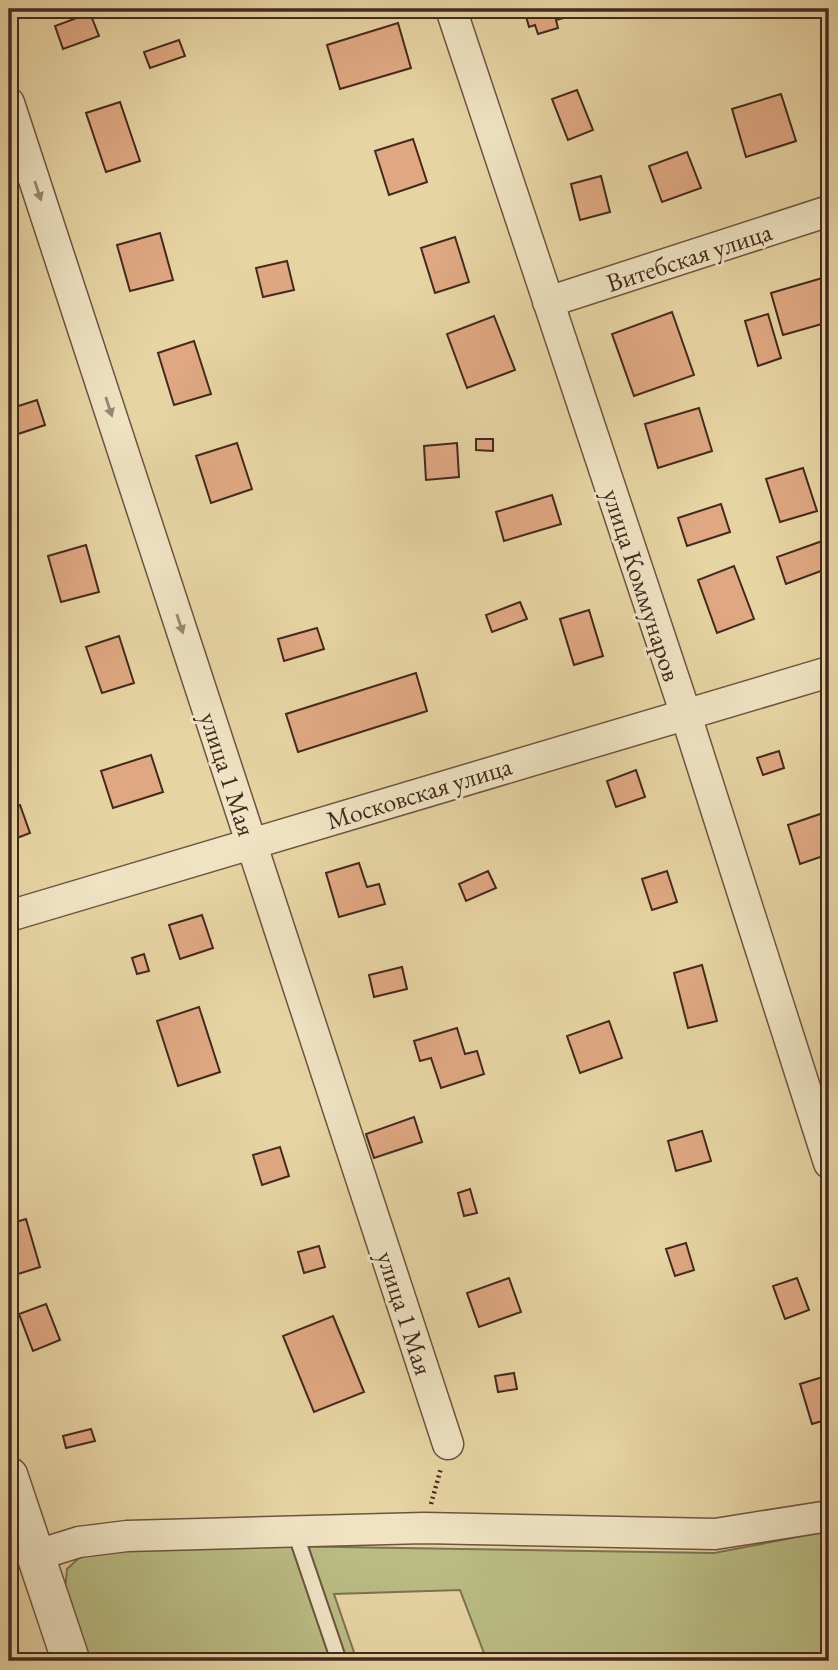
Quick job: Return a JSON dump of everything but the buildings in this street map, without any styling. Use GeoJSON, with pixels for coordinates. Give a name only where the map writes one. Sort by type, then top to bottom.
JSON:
{"type":"FeatureCollection","features":[{"type":"Feature","properties":{"kind":"street","name":"улица Коммунаров"},"geometry":{"type":"LineString","coordinates":[[451,9],[685,712],[829,1163]]}},
{"type":"Feature","properties":{"kind":"street","name":"улица 1 Мая"},"geometry":{"type":"LineString","coordinates":[[9,103],[251,844],[445,1453]]}},
{"type":"Feature","properties":{"kind":"street","name":"Витебская улица"},"geometry":{"type":"LineString","coordinates":[[548,302],[829,211]]}},
{"type":"Feature","properties":{"kind":"street","name":"Московская улица"},"geometry":{"type":"LineString","coordinates":[[9,916],[685,712],[829,672]]}},
{"type":"Feature","properties":{"kind":"street"},"geometry":{"type":"LineString","coordinates":[[9,1476],[71,1661]]}},
{"type":"Feature","properties":{"kind":"street"},"geometry":{"type":"LineString","coordinates":[[37,1555],[79,1542],[127,1536],[424,1528],[715,1534],[829,1516]]}},
{"type":"Feature","properties":{"kind":"lane"},"geometry":{"type":"LineString","coordinates":[[295,1532],[339,1661]]}},
{"type":"Feature","properties":{"kind":"path"},"geometry":{"type":"LineString","coordinates":[[428,1516],[445,1453]]}},
{"type":"Feature","properties":{"kind":"green space"},"geometry":{"type":"Polygon","coordinates":[[[829,1531],[829,1661],[487,1661],[460,1590],[334,1594],[357,1661],[89,1661],[65,1590],[67,1569],[80,1557],[142,1548],[278,1546],[714,1553],[829,1531]]]}}]}
